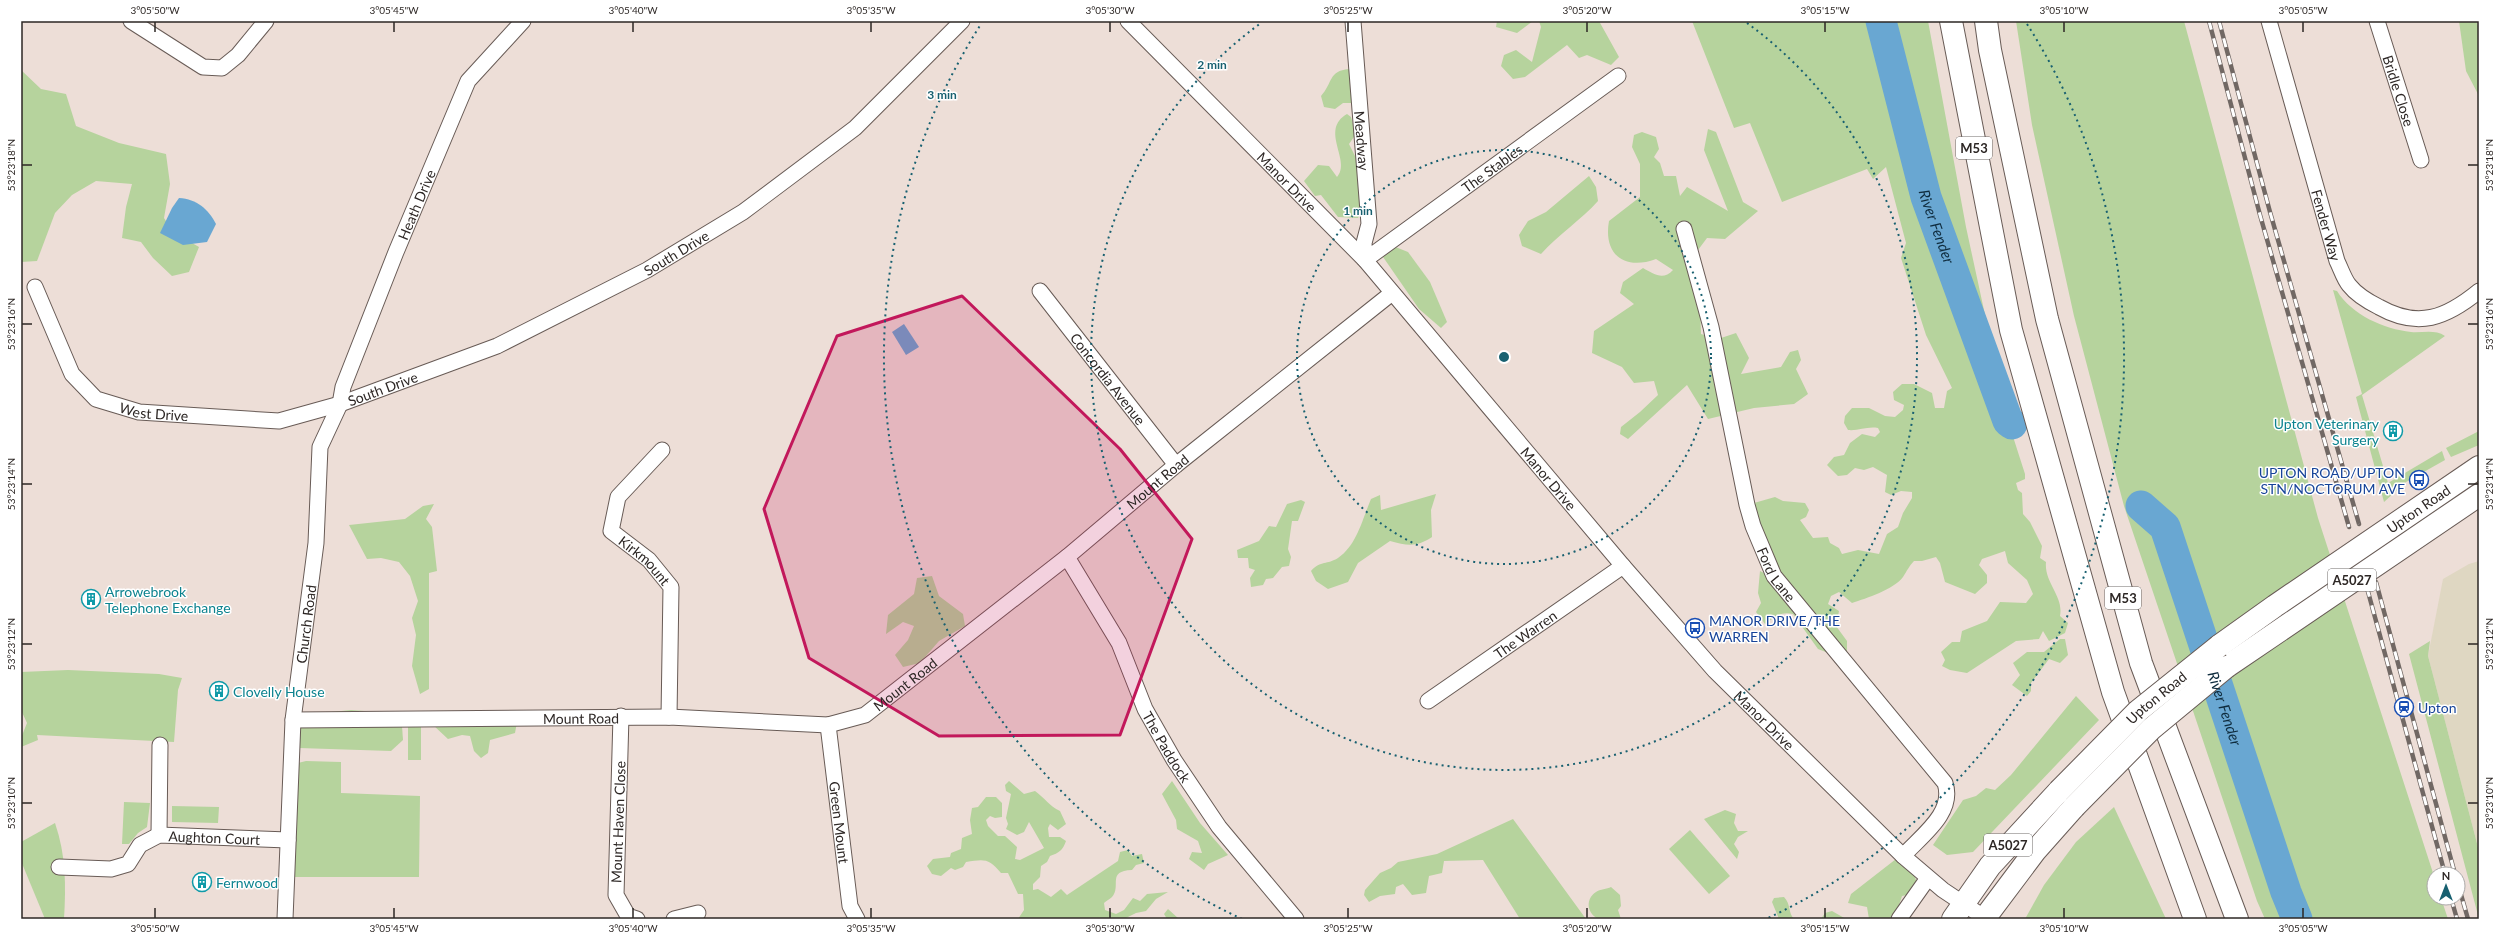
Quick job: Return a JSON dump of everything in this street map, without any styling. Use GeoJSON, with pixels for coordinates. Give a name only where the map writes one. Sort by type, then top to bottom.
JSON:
{"type":"FeatureCollection","features":[{"type":"Feature","properties":{"kind":"main road","name":"M53"},"geometry":{"type":"LineString","coordinates":[[1950,21],[2011,330],[2113,692],[2195,919]]}},
{"type":"Feature","properties":{"kind":"main road","name":"M53"},"geometry":{"type":"LineString","coordinates":[[1986,21],[1990,50],[2047,319],[2141,663],[2237,919]]}},
{"type":"Feature","properties":{"kind":"main road","name":"Upton Road"},"geometry":{"type":"LineString","coordinates":[[1958,911],[1990,866],[2059,791],[2138,711],[2219,646],[2479,467]]}},
{"type":"Feature","properties":{"kind":"main road","name":"Upton Road"},"geometry":{"type":"LineString","coordinates":[[1985,918],[2034,851],[2074,807],[2151,729],[2226,667],[2479,495]]}},
{"type":"Feature","properties":{"kind":"street"},"geometry":{"type":"LineString","coordinates":[[130,21],[203,67],[222,68],[238,55],[266,21]]}},
{"type":"Feature","properties":{"kind":"street","name":"Heath Drive"},"geometry":{"type":"LineString","coordinates":[[340,404],[343,387],[360,344],[468,82],[523,21]]}},
{"type":"Feature","properties":{"kind":"street","name":"South Drive"},"geometry":{"type":"LineString","coordinates":[[340,404],[497,346],[647,270],[743,212],[855,128],[962,21]]}},
{"type":"Feature","properties":{"kind":"street","name":"Manor Drive"},"geometry":{"type":"LineString","coordinates":[[1128,21],[1365,260],[1623,566],[1715,671],[1903,856],[1928,878],[1958,911],[1985,918]]}},
{"type":"Feature","properties":{"kind":"street","name":"Meadway"},"geometry":{"type":"LineString","coordinates":[[1353,21],[1369,224],[1364,243],[1365,260]]}},
{"type":"Feature","properties":{"kind":"street","name":"Fender Way"},"geometry":{"type":"LineString","coordinates":[[2269,21],[2337,261],[2349,286],[2370,303],[2390,314],[2413,320],[2434,318],[2458,308],[2479,291]]}},
{"type":"Feature","properties":{"kind":"street","name":"Bridle Close"},"geometry":{"type":"LineString","coordinates":[[2377,21],[2421,160]]}},
{"type":"Feature","properties":{"kind":"street","name":"The Stables"},"geometry":{"type":"LineString","coordinates":[[1365,260],[1618,76]]}},
{"type":"Feature","properties":{"kind":"street","name":"Ford Lane"},"geometry":{"type":"LineString","coordinates":[[1684,229],[1711,327],[1747,505],[1753,526],[1774,576],[1945,783],[1948,796],[1944,810],[1903,856]]}},
{"type":"Feature","properties":{"kind":"street","name":"West Drive"},"geometry":{"type":"LineString","coordinates":[[35,287],[72,374],[96,399],[139,412],[279,421],[340,404]]}},
{"type":"Feature","properties":{"kind":"street","name":"Concordia Avenue"},"geometry":{"type":"LineString","coordinates":[[1040,292],[1176,465]]}},
{"type":"Feature","properties":{"kind":"street","name":"Mount Road"},"geometry":{"type":"LineString","coordinates":[[293,720],[621,716],[828,724],[865,715],[1067,557],[1176,465],[1392,293]]}},
{"type":"Feature","properties":{"kind":"street","name":"Church Road"},"geometry":{"type":"LineString","coordinates":[[285,919],[293,720],[316,543],[320,447],[340,404]]}},
{"type":"Feature","properties":{"kind":"street","name":"Kirkmount"},"geometry":{"type":"LineString","coordinates":[[662,450],[618,497],[611,531],[649,560],[671,587],[669,717]]}},
{"type":"Feature","properties":{"kind":"street","name":"The Paddock"},"geometry":{"type":"LineString","coordinates":[[1067,557],[1119,643],[1145,709],[1174,760],[1219,827],[1296,919]]}},
{"type":"Feature","properties":{"kind":"street","name":"The Warren"},"geometry":{"type":"LineString","coordinates":[[1428,701],[1623,566]]}},
{"type":"Feature","properties":{"kind":"street","name":"Mount Haven Close"},"geometry":{"type":"LineString","coordinates":[[621,716],[616,895],[628,916],[637,919]]}},
{"type":"Feature","properties":{"kind":"street","name":"Green Mount"},"geometry":{"type":"LineString","coordinates":[[828,724],[850,906],[858,919]]}},
{"type":"Feature","properties":{"kind":"street"},"geometry":{"type":"LineString","coordinates":[[158,835],[160,745]]}},
{"type":"Feature","properties":{"kind":"street","name":"Aughton Court"},"geometry":{"type":"LineString","coordinates":[[59,867],[112,869],[128,864],[140,846],[158,835],[288,840]]}},
{"type":"Feature","properties":{"kind":"street"},"geometry":{"type":"LineString","coordinates":[[1899,919],[1928,878]]}},
{"type":"Feature","properties":{"kind":"street"},"geometry":{"type":"LineString","coordinates":[[674,919],[698,913]]}},
{"type":"Feature","properties":{"kind":"highlighted area"},"geometry":{"type":"Polygon","coordinates":[[[962,296],[1120,449],[1192,539],[1120,735],[939,736],[809,658],[764,509],[837,336],[962,296]]]}},
{"type":"Feature","properties":{"kind":"shaded area"},"geometry":{"type":"Polygon","coordinates":[[[2479,561],[2479,851],[2428,656],[2443,579],[2469,564],[2479,561]]]}},
{"type":"Feature","properties":{"kind":"green space"},"geometry":{"type":"Polygon","coordinates":[[[1497,21],[1533,21],[1517,33],[1496,27],[1497,21]]]}},
{"type":"Feature","properties":{"kind":"green space"},"geometry":{"type":"Polygon","coordinates":[[[1539,21],[1599,21],[1619,57],[1611,65],[1587,55],[1579,58],[1567,45],[1525,77],[1513,79],[1501,66],[1504,55],[1516,50],[1532,62],[1541,27],[1539,21]]]}},
{"type":"Feature","properties":{"kind":"green space"},"geometry":{"type":"Polygon","coordinates":[[[1692,21],[1928,21],[1966,227],[2008,421],[2025,474],[2025,479],[2016,483],[2018,490],[2022,493],[2023,514],[2030,522],[2042,546],[2040,558],[2046,562],[2046,570],[2059,602],[2060,616],[2068,623],[2065,633],[2049,641],[2043,631],[2039,639],[2016,641],[1967,673],[1950,670],[1942,666],[1945,660],[1941,652],[1952,642],[1960,642],[1962,631],[1987,621],[2000,602],[2026,603],[2033,594],[2027,580],[2008,563],[2005,551],[1982,559],[1979,565],[1987,575],[1987,583],[1975,594],[1945,582],[1940,563],[1936,557],[1922,561],[1914,561],[1899,582],[1872,596],[1852,603],[1839,592],[1831,596],[1828,604],[1839,611],[1836,626],[1847,641],[1847,651],[1841,658],[1818,649],[1793,614],[1781,614],[1765,624],[1756,612],[1761,603],[1758,593],[1760,571],[1766,574],[1747,505],[1775,497],[1783,501],[1805,503],[1809,510],[1806,517],[1800,520],[1813,538],[1828,537],[1830,543],[1839,548],[1842,554],[1858,550],[1879,554],[1887,534],[1898,527],[1903,513],[1912,498],[1912,492],[1901,491],[1891,495],[1885,492],[1887,475],[1873,467],[1864,470],[1855,468],[1847,475],[1838,476],[1827,465],[1834,457],[1844,455],[1850,443],[1862,434],[1875,437],[1880,432],[1878,428],[1848,430],[1844,423],[1845,416],[1852,408],[1869,408],[1885,416],[1895,417],[1903,410],[1904,405],[1894,400],[1893,392],[1902,384],[1914,384],[1932,393],[1935,408],[1944,408],[1947,391],[1952,388],[1926,335],[1901,258],[1906,243],[1886,167],[1873,179],[1867,169],[1782,202],[1750,123],[1734,128],[1692,21]]]}},
{"type":"Feature","properties":{"kind":"green space"},"geometry":{"type":"Polygon","coordinates":[[[2016,21],[2184,21],[2318,518],[2431,866],[2426,866],[2426,906],[2444,906],[2448,919],[2265,919],[2257,901],[2124,506],[2074,316],[2032,125],[2016,21]]]}},
{"type":"Feature","properties":{"kind":"green space"},"geometry":{"type":"Polygon","coordinates":[[[2459,21],[2476,21],[2479,29],[2479,96],[2466,71],[2459,21]]]}},
{"type":"Feature","properties":{"kind":"green space"},"geometry":{"type":"Polygon","coordinates":[[[1349,69],[1353,103],[1343,103],[1335,109],[1324,107],[1321,96],[1332,78],[1337,72],[1349,69]]]}},
{"type":"Feature","properties":{"kind":"green space"},"geometry":{"type":"Polygon","coordinates":[[[21,70],[41,89],[66,94],[76,126],[119,143],[166,154],[170,184],[164,218],[173,232],[199,247],[189,272],[172,276],[153,258],[141,242],[122,238],[126,207],[132,184],[96,181],[72,195],[55,213],[37,261],[21,262],[21,70]]]}},
{"type":"Feature","properties":{"kind":"green space"},"geometry":{"type":"Polygon","coordinates":[[[1347,114],[1351,117],[1356,134],[1349,144],[1358,162],[1361,212],[1358,218],[1338,217],[1321,195],[1315,196],[1304,181],[1318,165],[1329,166],[1337,177],[1341,170],[1341,163],[1335,137],[1336,128],[1339,121],[1347,114]]]}},
{"type":"Feature","properties":{"kind":"green space"},"geometry":{"type":"Polygon","coordinates":[[[1708,129],[1716,132],[1743,202],[1758,211],[1725,239],[1707,238],[1698,250],[1701,334],[1718,339],[1736,333],[1749,358],[1741,374],[1781,367],[1790,352],[1798,350],[1801,360],[1796,369],[1808,394],[1794,404],[1754,408],[1708,419],[1687,385],[1628,439],[1620,434],[1621,427],[1658,395],[1654,381],[1634,383],[1622,367],[1592,353],[1594,331],[1634,304],[1620,293],[1623,282],[1643,268],[1662,276],[1673,270],[1656,259],[1634,263],[1625,261],[1618,257],[1609,243],[1609,221],[1640,197],[1640,164],[1632,147],[1634,135],[1642,132],[1656,137],[1659,149],[1654,157],[1660,163],[1664,176],[1676,176],[1680,196],[1687,187],[1728,211],[1704,150],[1708,129]]]}},
{"type":"Feature","properties":{"kind":"green space"},"geometry":{"type":"Polygon","coordinates":[[[1589,176],[1596,187],[1598,201],[1541,254],[1522,246],[1519,235],[1528,221],[1546,212],[1589,176]]]}},
{"type":"Feature","properties":{"kind":"green space"},"geometry":{"type":"Polygon","coordinates":[[[1393,246],[1408,252],[1430,282],[1447,322],[1441,328],[1419,309],[1381,254],[1393,246]]]}},
{"type":"Feature","properties":{"kind":"green space"},"geometry":{"type":"Polygon","coordinates":[[[2333,290],[2337,291],[2343,300],[2360,314],[2380,324],[2390,328],[2411,332],[2433,332],[2445,336],[2362,395],[2388,483],[2442,451],[2445,460],[2406,482],[2384,502],[2356,397],[2362,394],[2333,290]]]}},
{"type":"Feature","properties":{"kind":"green space"},"geometry":{"type":"Polygon","coordinates":[[[2479,431],[2479,445],[2451,457],[2446,448],[2479,431]]]}},
{"type":"Feature","properties":{"kind":"green space"},"geometry":{"type":"Polygon","coordinates":[[[1436,494],[1431,510],[1432,537],[1422,543],[1412,545],[1390,541],[1358,563],[1348,582],[1328,589],[1316,581],[1311,571],[1318,565],[1338,558],[1345,553],[1358,532],[1371,499],[1380,495],[1381,510],[1436,494]]]}},
{"type":"Feature","properties":{"kind":"green space"},"geometry":{"type":"Polygon","coordinates":[[[1301,500],[1305,502],[1298,521],[1292,521],[1288,549],[1291,557],[1289,566],[1282,567],[1273,578],[1266,579],[1263,585],[1251,587],[1250,578],[1255,570],[1249,568],[1248,558],[1238,558],[1237,550],[1259,541],[1269,526],[1276,527],[1287,504],[1301,500]]]}},
{"type":"Feature","properties":{"kind":"green space"},"geometry":{"type":"Polygon","coordinates":[[[434,504],[426,519],[432,527],[437,571],[429,573],[429,689],[420,694],[412,666],[416,635],[412,618],[418,601],[410,576],[399,562],[381,558],[367,559],[349,525],[405,519],[423,506],[434,504]]]}},
{"type":"Feature","properties":{"kind":"green space"},"geometry":{"type":"Polygon","coordinates":[[[932,576],[939,596],[963,614],[965,626],[939,641],[920,663],[903,667],[895,655],[908,640],[914,626],[903,622],[886,634],[888,615],[914,594],[917,578],[932,576]]]}},
{"type":"Feature","properties":{"kind":"green space"},"geometry":{"type":"Polygon","coordinates":[[[2060,639],[2065,639],[2068,655],[2060,663],[2049,659],[2031,683],[2031,691],[2027,696],[2012,685],[2020,675],[2013,663],[2027,652],[2044,652],[2060,639]]]}},
{"type":"Feature","properties":{"kind":"green space"},"geometry":{"type":"Polygon","coordinates":[[[2430,641],[2428,656],[2479,851],[2479,919],[2466,866],[2409,654],[2430,641]]]}},
{"type":"Feature","properties":{"kind":"green space"},"geometry":{"type":"Polygon","coordinates":[[[68,670],[159,674],[182,678],[178,690],[174,742],[37,735],[38,740],[21,747],[21,738],[27,723],[21,710],[21,672],[68,670]]]}},
{"type":"Feature","properties":{"kind":"green space"},"geometry":{"type":"Polygon","coordinates":[[[2076,696],[2099,720],[1973,852],[1947,855],[1933,845],[1963,800],[1976,796],[1986,788],[1995,790],[2011,775],[2076,696]]]}},
{"type":"Feature","properties":{"kind":"green space"},"geometry":{"type":"Polygon","coordinates":[[[351,710],[517,722],[515,733],[490,740],[488,753],[481,758],[474,751],[470,736],[462,735],[448,739],[433,725],[322,713],[351,710]]]}},
{"type":"Feature","properties":{"kind":"green space"},"geometry":{"type":"Polygon","coordinates":[[[402,726],[403,740],[391,751],[299,748],[299,727],[402,726]]]}},
{"type":"Feature","properties":{"kind":"green space"},"geometry":{"type":"Polygon","coordinates":[[[408,726],[421,726],[421,760],[408,760],[408,726]]]}},
{"type":"Feature","properties":{"kind":"green space"},"geometry":{"type":"Polygon","coordinates":[[[306,761],[341,762],[341,793],[420,796],[419,877],[293,877],[298,763],[306,761]]]}},
{"type":"Feature","properties":{"kind":"green space"},"geometry":{"type":"Polygon","coordinates":[[[1009,781],[1024,794],[1035,791],[1042,796],[1053,807],[1060,811],[1066,824],[1058,830],[1050,824],[1048,828],[1049,837],[1060,837],[1066,841],[1064,847],[1060,851],[1050,856],[1047,862],[1041,866],[1040,877],[1033,884],[1033,890],[1038,889],[1051,897],[1061,889],[1067,895],[1118,861],[1120,852],[1128,850],[1132,856],[1142,854],[1144,863],[1136,865],[1132,870],[1119,873],[1116,880],[1115,893],[1104,903],[1105,910],[1116,914],[1124,910],[1133,898],[1140,901],[1147,894],[1168,892],[1156,899],[1146,911],[1136,913],[1124,919],[1018,919],[1024,910],[1023,894],[1018,894],[1008,873],[1001,873],[989,862],[977,860],[966,862],[963,867],[955,870],[951,868],[941,876],[932,874],[927,866],[933,859],[950,857],[951,853],[961,849],[962,838],[972,834],[970,820],[972,808],[978,807],[986,797],[996,797],[1002,803],[1002,817],[995,818],[990,816],[986,820],[988,826],[998,836],[1005,836],[1017,847],[1015,859],[1020,860],[1044,848],[1029,822],[1024,832],[1017,835],[1006,829],[1008,824],[1006,818],[1011,794],[1006,791],[1005,785],[1009,781]]]}},
{"type":"Feature","properties":{"kind":"green space"},"geometry":{"type":"Polygon","coordinates":[[[1172,781],[1200,823],[1228,855],[1208,864],[1204,870],[1189,859],[1192,852],[1202,853],[1198,841],[1177,829],[1176,820],[1162,794],[1172,781]]]}},
{"type":"Feature","properties":{"kind":"green space"},"geometry":{"type":"Polygon","coordinates":[[[124,802],[150,803],[147,827],[138,833],[129,844],[122,844],[124,802]]]}},
{"type":"Feature","properties":{"kind":"green space"},"geometry":{"type":"Polygon","coordinates":[[[172,806],[219,807],[218,823],[172,822],[172,806]]]}},
{"type":"Feature","properties":{"kind":"green space"},"geometry":{"type":"Polygon","coordinates":[[[2114,807],[2166,919],[2025,919],[2044,885],[2076,842],[2114,807]]]}},
{"type":"Feature","properties":{"kind":"green space"},"geometry":{"type":"Polygon","coordinates":[[[1725,810],[1736,814],[1734,823],[1738,831],[1748,831],[1738,837],[1734,844],[1739,852],[1737,859],[1704,819],[1725,810]]]}},
{"type":"Feature","properties":{"kind":"green space"},"geometry":{"type":"Polygon","coordinates":[[[1513,819],[1586,919],[1520,919],[1483,860],[1444,861],[1442,873],[1429,876],[1426,893],[1412,895],[1403,884],[1396,887],[1395,894],[1380,896],[1369,902],[1364,895],[1365,890],[1380,873],[1391,868],[1398,862],[1437,854],[1513,819]]]}},
{"type":"Feature","properties":{"kind":"green space"},"geometry":{"type":"Polygon","coordinates":[[[55,823],[59,835],[63,858],[65,894],[64,919],[45,919],[21,861],[21,842],[55,823]]]}},
{"type":"Feature","properties":{"kind":"green space"},"geometry":{"type":"Polygon","coordinates":[[[1690,830],[1730,876],[1709,894],[1669,849],[1690,830]]]}},
{"type":"Feature","properties":{"kind":"green space"},"geometry":{"type":"Polygon","coordinates":[[[1896,859],[1915,877],[1918,887],[1912,894],[1902,896],[1898,908],[1889,919],[1869,919],[1867,907],[1848,903],[1851,894],[1896,859]]]}},
{"type":"Feature","properties":{"kind":"green space"},"geometry":{"type":"Polygon","coordinates":[[[1611,887],[1620,895],[1621,906],[1618,910],[1621,919],[1601,920],[1595,917],[1590,911],[1590,899],[1592,895],[1598,891],[1611,887]]]}},
{"type":"Feature","properties":{"kind":"green space"},"geometry":{"type":"Polygon","coordinates":[[[1784,897],[1794,919],[1779,919],[1772,902],[1774,898],[1784,897]]]}},
{"type":"Feature","properties":{"kind":"green space"},"geometry":{"type":"Polygon","coordinates":[[[1168,909],[1179,919],[1167,919],[1164,914],[1168,909]]]}},
{"type":"Feature","properties":{"kind":"green space"},"geometry":{"type":"Polygon","coordinates":[[[1832,911],[1846,919],[1821,919],[1825,913],[1832,911]]]}},
{"type":"Feature","properties":{"kind":"water"},"geometry":{"type":"Polygon","coordinates":[[[179,198],[191,200],[197,203],[206,209],[213,219],[216,224],[207,242],[183,245],[160,233],[172,208],[179,198]]]}},
{"type":"Feature","properties":{"kind":"water"},"geometry":{"type":"Polygon","coordinates":[[[904,324],[919,347],[906,355],[892,332],[904,324]]]}},
{"type":"Feature","properties":{"kind":"waterway","name":"River Fender"},"geometry":{"type":"LineString","coordinates":[[1881,21],[1926,197],[2008,421],[2012,424]]}},
{"type":"Feature","properties":{"kind":"waterway","name":"River Fender"},"geometry":{"type":"LineString","coordinates":[[2141,506],[2165,527],[2286,892],[2297,919]]}},
{"type":"Feature","properties":{"kind":"railway"},"geometry":{"type":"LineString","coordinates":[[2209,21],[2260,215],[2349,527]]}},
{"type":"Feature","properties":{"kind":"railway"},"geometry":{"type":"LineString","coordinates":[[2219,21],[2270,212],[2359,524]]}},
{"type":"Feature","properties":{"kind":"railway"},"geometry":{"type":"LineString","coordinates":[[2376,582],[2453,866]]}},
{"type":"Feature","properties":{"kind":"railway"},"geometry":{"type":"LineString","coordinates":[[2367,588],[2443,866]]}},
{"type":"Feature","properties":{"kind":"railway"},"geometry":{"type":"LineString","coordinates":[[2453,906],[2457,919]]}},
{"type":"Feature","properties":{"kind":"railway"},"geometry":{"type":"LineString","coordinates":[[2464,906],[2468,919]]}},
{"type":"Feature","properties":{"kind":"place","name":"Upton Veterinary Surgery"},"geometry":{"type":"Point","coordinates":[2393,431]}},
{"type":"Feature","properties":{"kind":"place","name":"UPTON ROAD/UPTON STN/NOCTORUM AVE"},"geometry":{"type":"Point","coordinates":[2419,480]}},
{"type":"Feature","properties":{"kind":"place","name":"Arrowebrook Telephone Exchange"},"geometry":{"type":"Point","coordinates":[91,599]}},
{"type":"Feature","properties":{"kind":"place","name":"MANOR DRIVE/THE WARREN"},"geometry":{"type":"Point","coordinates":[1695,628]}},
{"type":"Feature","properties":{"kind":"place","name":"Clovelly House"},"geometry":{"type":"Point","coordinates":[219,691]}},
{"type":"Feature","properties":{"kind":"place","name":"Upton"},"geometry":{"type":"Point","coordinates":[2404,707]}},
{"type":"Feature","properties":{"kind":"place","name":"Fernwood"},"geometry":{"type":"Point","coordinates":[202,882]}}]}
